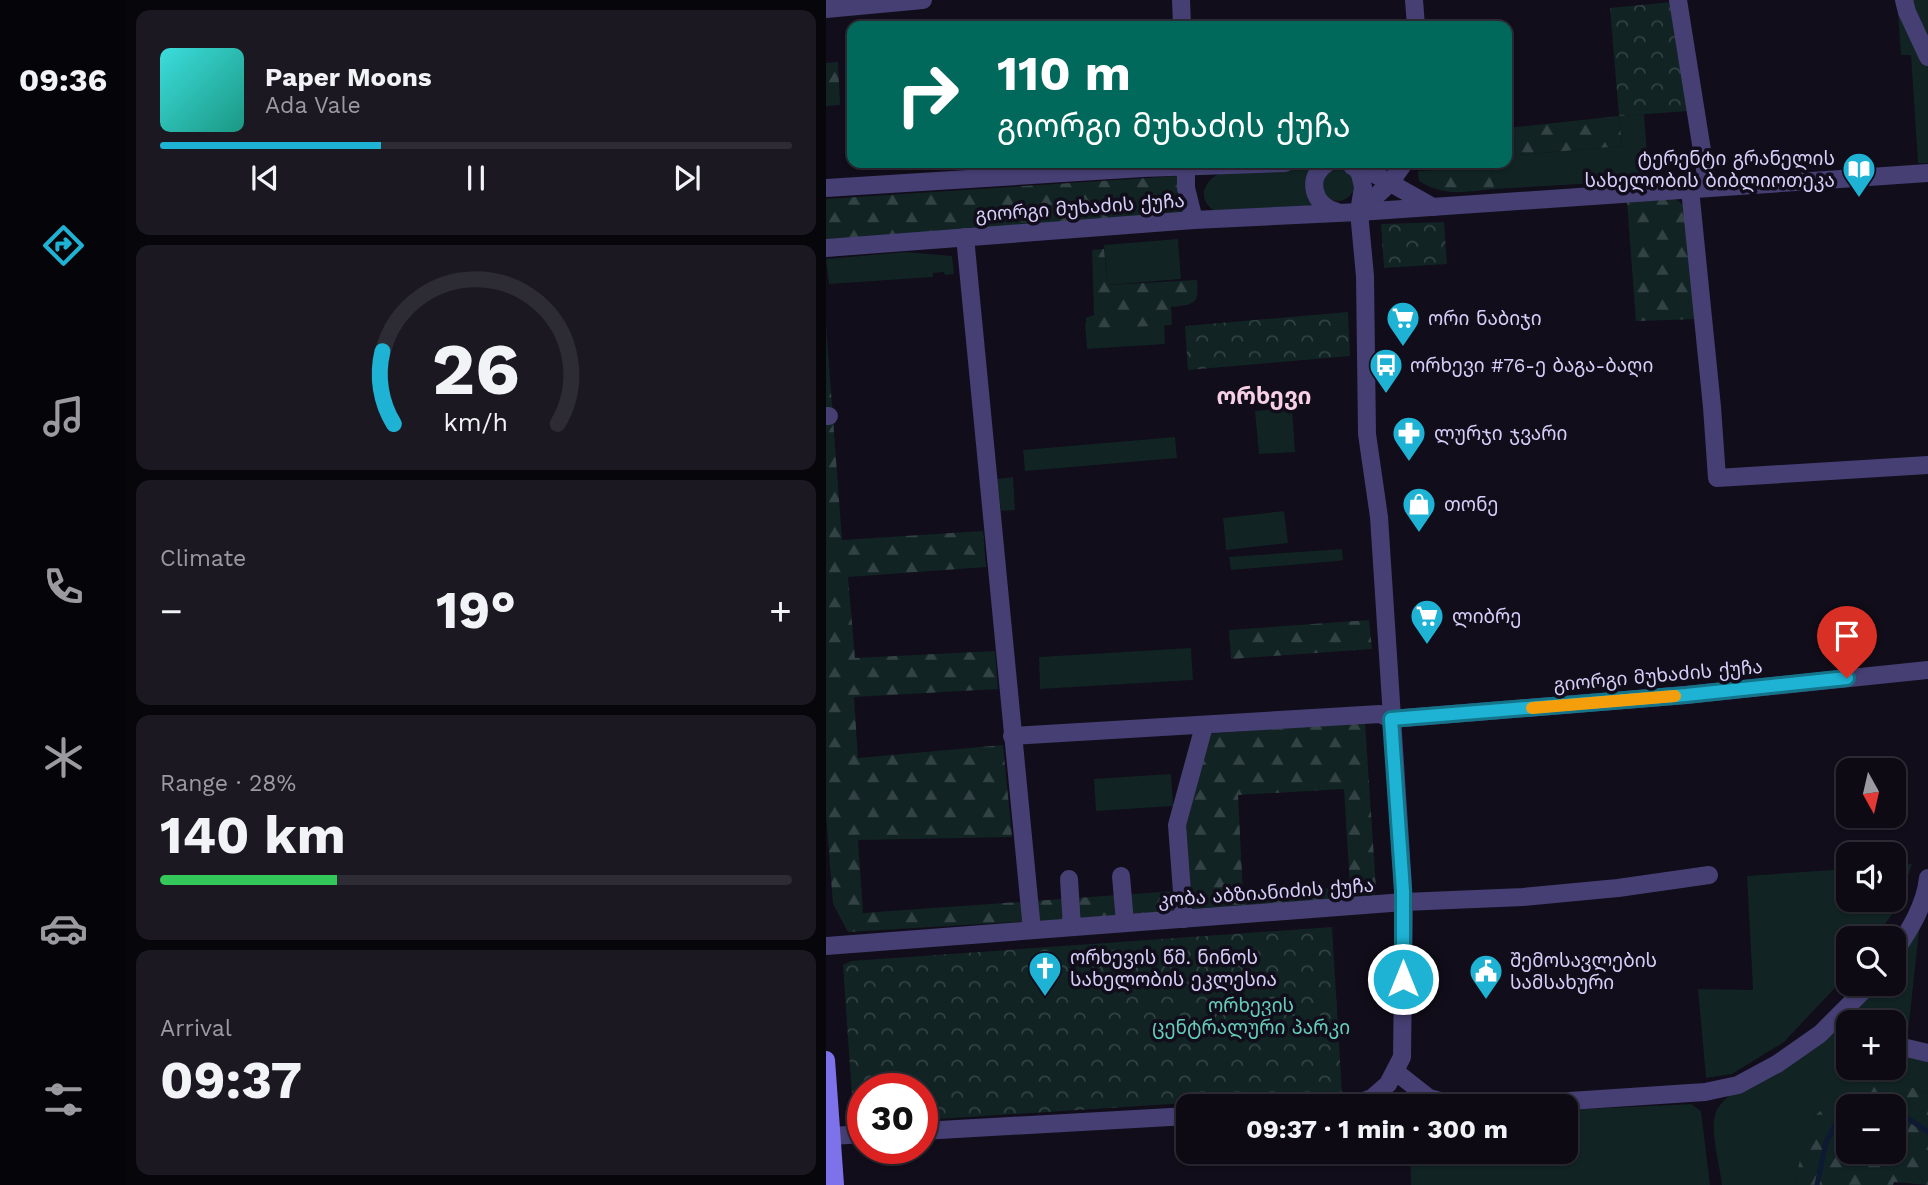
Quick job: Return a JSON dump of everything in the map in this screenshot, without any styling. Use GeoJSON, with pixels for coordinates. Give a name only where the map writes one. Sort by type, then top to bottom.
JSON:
{"type":"FeatureCollection","features":[{"type":"Feature","properties":{"kind":"street"},"geometry":{"type":"LineString","coordinates":[[826,9],[923,0]]}},
{"type":"Feature","properties":{"kind":"street"},"geometry":{"type":"LineString","coordinates":[[1181,0],[1182,21]]}},
{"type":"Feature","properties":{"kind":"street"},"geometry":{"type":"LineString","coordinates":[[1414,0],[1416,21]]}},
{"type":"Feature","properties":{"kind":"street"},"geometry":{"type":"LineString","coordinates":[[1678,0],[1699,189],[1717,478],[1928,465]]}},
{"type":"Feature","properties":{"kind":"street"},"geometry":{"type":"LineString","coordinates":[[1904,0],[1928,57]]}},
{"type":"Feature","properties":{"kind":"street","name":"გიორგი მუხაძის ქუჩა"},"geometry":{"type":"LineString","coordinates":[[826,188],[1139,168]]}},
{"type":"Feature","properties":{"kind":"street"},"geometry":{"type":"LineString","coordinates":[[1186,168],[1188,196],[1194,220]]}},
{"type":"Feature","properties":{"kind":"street"},"geometry":{"type":"LineString","coordinates":[[1323,168],[1316,175],[1314,190],[1322,205],[1337,212]]}},
{"type":"Feature","properties":{"kind":"street"},"geometry":{"type":"LineString","coordinates":[[1354,168],[1360,174],[1363,187],[1359,212],[1365,276],[1367,434],[1379,517],[1404,902],[1402,1057],[1388,1084],[1377,1094]]}},
{"type":"Feature","properties":{"kind":"street"},"geometry":{"type":"LineString","coordinates":[[1359,168],[1433,206]]}},
{"type":"Feature","properties":{"kind":"street"},"geometry":{"type":"LineString","coordinates":[[1359,212],[1391,183],[1401,168]]}},
{"type":"Feature","properties":{"kind":"street","name":"გიორგი მუხაძის ქუჩა"},"geometry":{"type":"LineString","coordinates":[[826,248],[1194,220],[1359,212],[1928,173]]}},
{"type":"Feature","properties":{"kind":"street"},"geometry":{"type":"LineString","coordinates":[[965,237],[1032,930]]}},
{"type":"Feature","properties":{"kind":"street","name":"გიორგი მუხაძის ქუჩა"},"geometry":{"type":"LineString","coordinates":[[1012,736],[1380,714],[1391,719],[1686,695],[1928,670]]}},
{"type":"Feature","properties":{"kind":"street"},"geometry":{"type":"LineString","coordinates":[[1184,919],[1177,825],[1204,726]]}},
{"type":"Feature","properties":{"kind":"street","name":"კობა აბზიანიძის ქუჩა"},"geometry":{"type":"LineString","coordinates":[[826,946],[1404,902],[1523,897],[1618,888],[1709,875]]}},
{"type":"Feature","properties":{"kind":"street"},"geometry":{"type":"LineString","coordinates":[[1121,876],[1125,923]]}},
{"type":"Feature","properties":{"kind":"street"},"geometry":{"type":"LineString","coordinates":[[1906,935],[1927,887],[1928,878]]}},
{"type":"Feature","properties":{"kind":"street"},"geometry":{"type":"LineString","coordinates":[[1069,879],[1072,927]]}},
{"type":"Feature","properties":{"kind":"street"},"geometry":{"type":"LineString","coordinates":[[1578,1101],[1691,1093],[1738,1085],[1777,1064],[1830,1023],[1858,996]]}},
{"type":"Feature","properties":{"kind":"street"},"geometry":{"type":"LineString","coordinates":[[1830,1023],[1836,1026]]}},
{"type":"Feature","properties":{"kind":"street"},"geometry":{"type":"LineString","coordinates":[[1906,1048],[1928,1053]]}},
{"type":"Feature","properties":{"kind":"street"},"geometry":{"type":"LineString","coordinates":[[826,1060],[835,1185]]}},
{"type":"Feature","properties":{"kind":"street"},"geometry":{"type":"LineString","coordinates":[[1396,1072],[1424,1094]]}},
{"type":"Feature","properties":{"kind":"street"},"geometry":{"type":"LineString","coordinates":[[938,1130],[1176,1117]]}},
{"type":"Feature","properties":{"kind":"street"},"geometry":{"type":"LineString","coordinates":[[832,1136],[847,1135]]}},
{"type":"Feature","properties":{"kind":"green space"},"geometry":{"type":"Polygon","coordinates":[[[1897,0],[1928,0],[1928,163],[1918,163],[1911,55],[1901,55],[1897,0]]]}},
{"type":"Feature","properties":{"kind":"green space"},"geometry":{"type":"Polygon","coordinates":[[[1671,2],[1688,111],[1619,116],[1610,8],[1671,2]]]}},
{"type":"Feature","properties":{"kind":"green space"},"geometry":{"type":"Polygon","coordinates":[[[838,62],[840,105],[826,106],[826,63],[838,62]]]}},
{"type":"Feature","properties":{"kind":"green space"},"geometry":{"type":"Polygon","coordinates":[[[1644,114],[1649,180],[1494,189],[1492,168],[1512,168],[1512,156],[1622,146],[1619,116],[1644,114]]]}},
{"type":"Feature","properties":{"kind":"green space"},"geometry":{"type":"Polygon","coordinates":[[[1619,116],[1622,146],[1512,156],[1512,127],[1619,116]]]}},
{"type":"Feature","properties":{"kind":"green space"},"geometry":{"type":"Polygon","coordinates":[[[1310,168],[1307,178],[1315,207],[1216,212],[1204,198],[1205,188],[1218,174],[1310,168]]]}},
{"type":"Feature","properties":{"kind":"green space"},"geometry":{"type":"Polygon","coordinates":[[[1492,168],[1494,189],[1447,191],[1419,181],[1418,171],[1492,168]]]}},
{"type":"Feature","properties":{"kind":"green space"},"geometry":{"type":"Polygon","coordinates":[[[1338,169],[1350,173],[1354,185],[1350,197],[1338,201],[1326,197],[1322,185],[1326,173],[1338,169]]]}},
{"type":"Feature","properties":{"kind":"green space"},"geometry":{"type":"Polygon","coordinates":[[[1179,176],[1179,198],[1183,216],[826,241],[826,199],[1179,176]]]}},
{"type":"Feature","properties":{"kind":"green space"},"geometry":{"type":"Polygon","coordinates":[[[1674,198],[1685,206],[1698,319],[1636,321],[1627,202],[1674,198]]]}},
{"type":"Feature","properties":{"kind":"green space"},"geometry":{"type":"Polygon","coordinates":[[[1444,222],[1447,264],[1384,268],[1381,224],[1444,222]]]}},
{"type":"Feature","properties":{"kind":"green space"},"geometry":{"type":"Polygon","coordinates":[[[1178,239],[1181,279],[1108,285],[1104,245],[1178,239]]]}},
{"type":"Feature","properties":{"kind":"green space"},"geometry":{"type":"Polygon","coordinates":[[[1104,249],[1108,285],[1197,280],[1196,299],[1190,304],[1171,307],[1172,325],[1086,329],[1086,318],[1094,315],[1092,250],[1104,249]]]}},
{"type":"Feature","properties":{"kind":"green space"},"geometry":{"type":"Polygon","coordinates":[[[905,252],[952,256],[954,274],[945,275],[944,272],[933,273],[933,277],[829,284],[826,259],[905,252]]]}},
{"type":"Feature","properties":{"kind":"green space"},"geometry":{"type":"Polygon","coordinates":[[[1348,312],[1350,356],[1188,370],[1185,326],[1348,312]]]}},
{"type":"Feature","properties":{"kind":"green space"},"geometry":{"type":"Polygon","coordinates":[[[1164,317],[1165,344],[1087,349],[1085,323],[1164,317]]]}},
{"type":"Feature","properties":{"kind":"green space"},"geometry":{"type":"Polygon","coordinates":[[[826,324],[842,540],[983,531],[986,567],[848,577],[855,658],[995,651],[998,689],[854,697],[858,758],[1003,745],[1012,837],[858,840],[863,913],[1175,891],[1184,826],[1205,734],[1365,722],[1376,888],[1374,898],[1266,907],[848,932],[833,904],[826,814],[826,324]],[[1344,789],[1238,795],[1243,893],[1350,887],[1344,789]]]}},
{"type":"Feature","properties":{"kind":"green space"},"geometry":{"type":"Polygon","coordinates":[[[1292,408],[1295,452],[1259,454],[1255,411],[1292,408]]]}},
{"type":"Feature","properties":{"kind":"green space"},"geometry":{"type":"Polygon","coordinates":[[[1175,437],[1177,458],[1025,471],[1023,450],[1175,437]]]}},
{"type":"Feature","properties":{"kind":"green space"},"geometry":{"type":"Polygon","coordinates":[[[1013,477],[1015,510],[1001,511],[997,479],[1013,477]]]}},
{"type":"Feature","properties":{"kind":"green space"},"geometry":{"type":"Polygon","coordinates":[[[1284,511],[1288,543],[1226,550],[1223,518],[1284,511]]]}},
{"type":"Feature","properties":{"kind":"green space"},"geometry":{"type":"Polygon","coordinates":[[[1342,549],[1343,560],[1338,561],[1231,570],[1229,557],[1342,549]]]}},
{"type":"Feature","properties":{"kind":"green space"},"geometry":{"type":"Polygon","coordinates":[[[1369,620],[1372,649],[1231,659],[1229,630],[1369,620]]]}},
{"type":"Feature","properties":{"kind":"green space"},"geometry":{"type":"Polygon","coordinates":[[[1191,648],[1193,680],[1040,689],[1039,657],[1191,648]]]}},
{"type":"Feature","properties":{"kind":"green space"},"geometry":{"type":"Polygon","coordinates":[[[1171,774],[1173,806],[1096,811],[1094,779],[1171,774]]]}},
{"type":"Feature","properties":{"kind":"green space"},"geometry":{"type":"Polygon","coordinates":[[[1906,864],[1912,864],[1906,882],[1906,864]]]}},
{"type":"Feature","properties":{"kind":"green space"},"geometry":{"type":"Polygon","coordinates":[[[1836,870],[1836,912],[1894,912],[1884,926],[1836,926],[1836,987],[1784,1042],[1732,1074],[1706,1078],[1698,989],[1753,990],[1747,876],[1836,870]]]}},
{"type":"Feature","properties":{"kind":"green space"},"geometry":{"type":"Polygon","coordinates":[[[1920,922],[1907,1042],[1928,1045],[1928,1093],[1916,1088],[1871,1094],[1836,1094],[1836,1101],[1816,1115],[1808,1132],[1794,1185],[1722,1185],[1714,1131],[1715,1115],[1721,1104],[1743,1086],[1812,1050],[1836,1029],[1836,1080],[1906,1080],[1906,1010],[1856,1010],[1871,996],[1906,996],[1906,946],[1920,922]]]}},
{"type":"Feature","properties":{"kind":"green space","name":"ორხევის ცენტრალური პარკი"},"geometry":{"type":"Polygon","coordinates":[[[1332,927],[1342,1093],[1176,1094],[1176,1104],[938,1119],[938,1073],[850,1073],[843,965],[851,961],[1332,927]]]}},
{"type":"Feature","properties":{"kind":"green space"},"geometry":{"type":"Polygon","coordinates":[[[1866,1087],[1916,1088],[1928,1093],[1928,1185],[1894,1182],[1893,1185],[1794,1185],[1811,1125],[1819,1112],[1836,1101],[1836,1164],[1906,1164],[1906,1094],[1850,1094],[1866,1087]]]}},
{"type":"Feature","properties":{"kind":"green space"},"geometry":{"type":"Polygon","coordinates":[[[1691,1104],[1701,1111],[1710,1185],[1411,1185],[1410,1164],[1578,1164],[1578,1109],[1691,1104]]]}},
{"type":"Feature","properties":{"kind":"waterway"},"geometry":{"type":"LineString","coordinates":[[1906,1117],[1928,1132]]}},
{"type":"Feature","properties":{"kind":"waterway"},"geometry":{"type":"LineString","coordinates":[[1817,1185],[1826,1142],[1836,1124]]}},
{"type":"Feature","properties":{"kind":"slow traffic"},"geometry":{"type":"LineString","coordinates":[[1532,708],[1675,696]]}},
{"type":"Feature","properties":{"kind":"place","name":"ტერენტი გრანელის სახელობის ბიბლიოთეკა"},"geometry":{"type":"Point","coordinates":[1859,199]}},
{"type":"Feature","properties":{"kind":"place","name":"ორი ნაბიჯი"},"geometry":{"type":"Point","coordinates":[1403,348]}},
{"type":"Feature","properties":{"kind":"place","name":"ორხევი #76-ე ბაგა-ბაღი"},"geometry":{"type":"Point","coordinates":[1386,395]}},
{"type":"Feature","properties":{"kind":"place","name":"ლურჯი ჯვარი"},"geometry":{"type":"Point","coordinates":[1409,463]}},
{"type":"Feature","properties":{"kind":"place","name":"თონე"},"geometry":{"type":"Point","coordinates":[1419,534]}},
{"type":"Feature","properties":{"kind":"place","name":"ლიბრე"},"geometry":{"type":"Point","coordinates":[1427,646]}},
{"type":"Feature","properties":{"kind":"place","name":"ორხევის წმ. ნინოს სახელობის ეკლესია"},"geometry":{"type":"Point","coordinates":[1045,998]}},
{"type":"Feature","properties":{"kind":"place","name":"შემოსავლების სამსახური"},"geometry":{"type":"Point","coordinates":[1486,1001]}},
{"type":"Feature","properties":{"kind":"district","name":"ორხევი"},"geometry":{"type":"Point","coordinates":[1264,396]}},
{"type":"Feature","properties":{"kind":"route"},"geometry":{"type":"LineString","coordinates":[[1403,979],[1403,891],[1391,719],[1686,695],[1847,678]]}}]}
